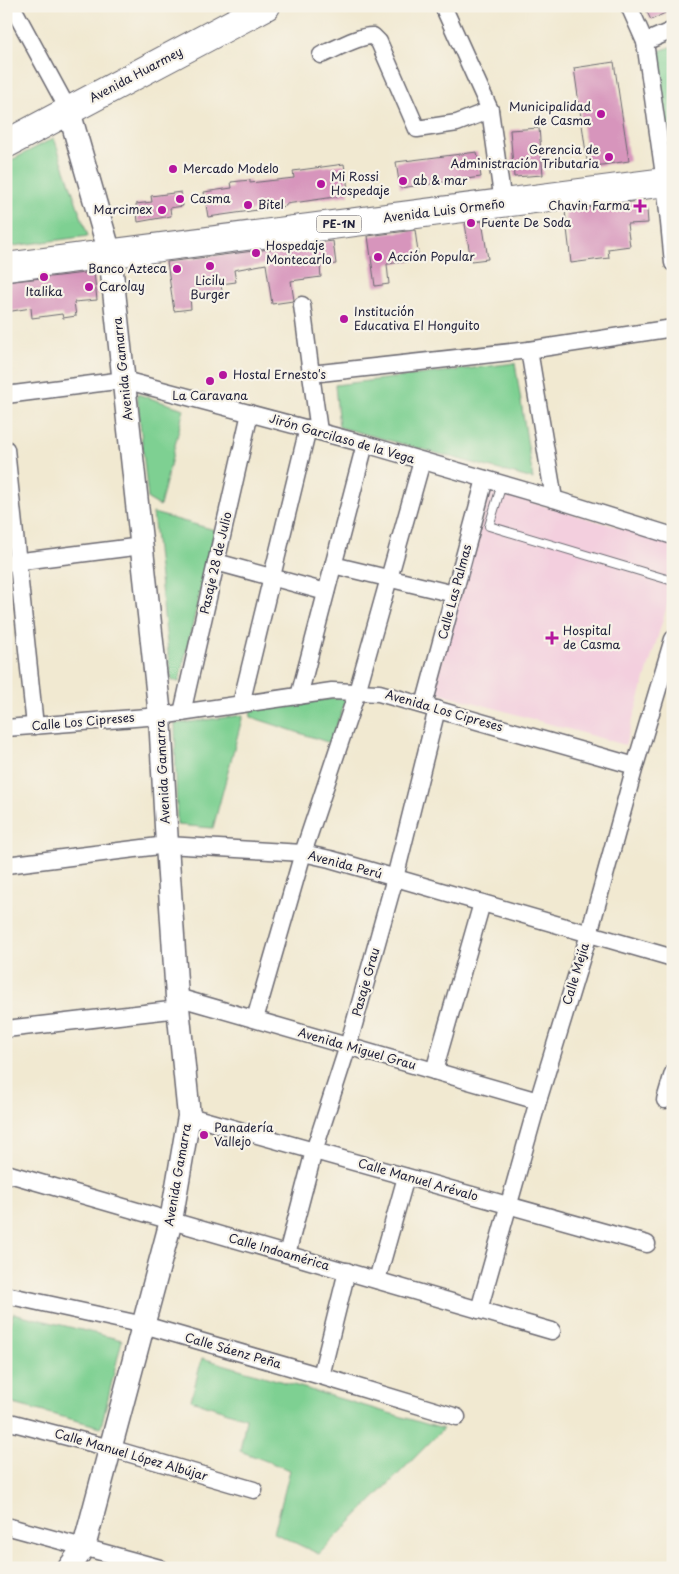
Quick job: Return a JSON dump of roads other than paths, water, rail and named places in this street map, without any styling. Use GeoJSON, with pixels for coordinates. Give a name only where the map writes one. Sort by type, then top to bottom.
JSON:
{"type":"FeatureCollection","features":[{"type":"Feature","properties":{"kind":"highway","name":"Avenida Huarmey"},"geometry":{"type":"LineString","coordinates":[[6,144],[262,7]]}},
{"type":"Feature","properties":{"kind":"highway","name":"Avenida Luis Ormeño"},"geometry":{"type":"LineString","coordinates":[[6,267],[669,182]]}},
{"type":"Feature","properties":{"kind":"street","name":"Avenida Gamarra"},"geometry":{"type":"LineString","coordinates":[[12,6],[68,111],[110,254],[142,546],[171,714],[166,845],[188,1116],[171,1221],[144,1326],[84,1548],[70,1568]]}},
{"type":"Feature","properties":{"kind":"street"},"geometry":{"type":"LineString","coordinates":[[443,6],[490,110],[503,203]]}},
{"type":"Feature","properties":{"kind":"street"},"geometry":{"type":"LineString","coordinates":[[628,6],[645,42],[669,182],[673,263]]}},
{"type":"Feature","properties":{"kind":"street"},"geometry":{"type":"LineString","coordinates":[[645,42],[673,30]]}},
{"type":"Feature","properties":{"kind":"street"},"geometry":{"type":"LineString","coordinates":[[321,55],[360,38],[373,36],[379,42],[417,129],[457,123],[490,110]]}},
{"type":"Feature","properties":{"kind":"street"},"geometry":{"type":"LineString","coordinates":[[241,704],[272,577],[314,430],[312,374],[302,306]]}},
{"type":"Feature","properties":{"kind":"street"},"geometry":{"type":"LineString","coordinates":[[312,374],[529,350],[673,328]]}},
{"type":"Feature","properties":{"kind":"street"},"geometry":{"type":"LineString","coordinates":[[529,350],[554,499]]}},
{"type":"Feature","properties":{"kind":"street","name":"Jirón Garcilaso de la Vega"},"geometry":{"type":"LineString","coordinates":[[6,395],[124,380],[365,444],[673,536]]}},
{"type":"Feature","properties":{"kind":"street","name":"Pasaje 28 de Julio"},"geometry":{"type":"LineString","coordinates":[[171,714],[216,562],[250,413]]}},
{"type":"Feature","properties":{"kind":"street"},"geometry":{"type":"LineString","coordinates":[[299,696],[365,444]]}},
{"type":"Feature","properties":{"kind":"street"},"geometry":{"type":"LineString","coordinates":[[6,449],[12,562],[35,726]]}},
{"type":"Feature","properties":{"kind":"street"},"geometry":{"type":"LineString","coordinates":[[255,1019],[303,854],[357,692],[422,461]]}},
{"type":"Feature","properties":{"kind":"street","name":"Calle Las Palmas"},"geometry":{"type":"LineString","coordinates":[[431,707],[454,594],[485,479]]}},
{"type":"Feature","properties":{"kind":"street"},"geometry":{"type":"LineString","coordinates":[[12,562],[142,546]]}},
{"type":"Feature","properties":{"kind":"street"},"geometry":{"type":"LineString","coordinates":[[216,562],[326,592]]}},
{"type":"Feature","properties":{"kind":"street"},"geometry":{"type":"LineString","coordinates":[[333,565],[454,594]]}},
{"type":"Feature","properties":{"kind":"street","name":"Calle Mejía"},"geometry":{"type":"LineString","coordinates":[[479,1310],[673,639]]}},
{"type":"Feature","properties":{"kind":"street","name":"Avenida Los Cipreses"},"geometry":{"type":"LineString","coordinates":[[171,714],[332,691],[379,692],[635,766]]}},
{"type":"Feature","properties":{"kind":"street","name":"Pasaje Grau"},"geometry":{"type":"LineString","coordinates":[[287,1254],[314,1151],[348,1046],[395,878],[431,707]]}},
{"type":"Feature","properties":{"kind":"street","name":"Calle Los Cipreses"},"geometry":{"type":"LineString","coordinates":[[6,728],[171,714]]}},
{"type":"Feature","properties":{"kind":"street","name":"Avenida Perú"},"geometry":{"type":"LineString","coordinates":[[6,865],[166,845],[303,854],[330,859],[673,958]]}},
{"type":"Feature","properties":{"kind":"street"},"geometry":{"type":"LineString","coordinates":[[434,1071],[482,903]]}},
{"type":"Feature","properties":{"kind":"street","name":"Avenida Miguel Grau"},"geometry":{"type":"LineString","coordinates":[[6,1029],[178,1003],[255,1019],[538,1102]]}},
{"type":"Feature","properties":{"kind":"street"},"geometry":{"type":"LineString","coordinates":[[665,1100],[673,1073]]}},
{"type":"Feature","properties":{"kind":"street","name":"Calle Manuel Arévalo"},"geometry":{"type":"LineString","coordinates":[[188,1116],[647,1244]]}},
{"type":"Feature","properties":{"kind":"street","name":"Calle Indoamérica"},"geometry":{"type":"LineString","coordinates":[[6,1174],[552,1331]]}},
{"type":"Feature","properties":{"kind":"street"},"geometry":{"type":"LineString","coordinates":[[377,1280],[406,1177]]}},
{"type":"Feature","properties":{"kind":"street"},"geometry":{"type":"LineString","coordinates":[[321,1376],[347,1271]]}},
{"type":"Feature","properties":{"kind":"street","name":"Calle Sáenz Peña"},"geometry":{"type":"LineString","coordinates":[[6,1295],[144,1326],[457,1417]]}},
{"type":"Feature","properties":{"kind":"street","name":"Calle Manuel López Albújar"},"geometry":{"type":"LineString","coordinates":[[6,1421],[110,1448],[254,1490]]}},
{"type":"Feature","properties":{"kind":"street"},"geometry":{"type":"LineString","coordinates":[[6,1526],[160,1568]]}},
{"type":"Feature","properties":{"kind":"lane"},"geometry":{"type":"LineString","coordinates":[[502,484],[489,526],[673,581]]}},
{"type":"Feature","properties":{"kind":"place","name":"Municipalidad de Casma"},"geometry":{"type":"Point","coordinates":[601,114]}},
{"type":"Feature","properties":{"kind":"place","name":"Gerencia de Administración Tributaria"},"geometry":{"type":"Point","coordinates":[609,157]}},
{"type":"Feature","properties":{"kind":"place","name":"Mercado Modelo"},"geometry":{"type":"Point","coordinates":[173,169]}},
{"type":"Feature","properties":{"kind":"place","name":"ab & mar"},"geometry":{"type":"Point","coordinates":[403,181]}},
{"type":"Feature","properties":{"kind":"place","name":"Mi Rossi Hospedaje"},"geometry":{"type":"Point","coordinates":[321,184]}},
{"type":"Feature","properties":{"kind":"place","name":"Casma"},"geometry":{"type":"Point","coordinates":[180,199]}},
{"type":"Feature","properties":{"kind":"place","name":"Bitel"},"geometry":{"type":"Point","coordinates":[248,205]}},
{"type":"Feature","properties":{"kind":"place","name":"Chavin Farma"},"geometry":{"type":"Point","coordinates":[640,206]}},
{"type":"Feature","properties":{"kind":"place","name":"Marcimex"},"geometry":{"type":"Point","coordinates":[162,210]}},
{"type":"Feature","properties":{"kind":"place","name":"Fuente De Soda"},"geometry":{"type":"Point","coordinates":[471,223]}},
{"type":"Feature","properties":{"kind":"place","name":"Hospedaje Montecarlo"},"geometry":{"type":"Point","coordinates":[256,253]}},
{"type":"Feature","properties":{"kind":"place","name":"Acción Popular"},"geometry":{"type":"Point","coordinates":[378,257]}},
{"type":"Feature","properties":{"kind":"place","name":"Licilu Burger"},"geometry":{"type":"Point","coordinates":[210,266]}},
{"type":"Feature","properties":{"kind":"place","name":"Banco Azteca"},"geometry":{"type":"Point","coordinates":[177,269]}},
{"type":"Feature","properties":{"kind":"place","name":"Italika"},"geometry":{"type":"Point","coordinates":[44,277]}},
{"type":"Feature","properties":{"kind":"place","name":"Carolay"},"geometry":{"type":"Point","coordinates":[89,287]}},
{"type":"Feature","properties":{"kind":"place","name":"Institución Educativa El Honguito"},"geometry":{"type":"Point","coordinates":[344,319]}},
{"type":"Feature","properties":{"kind":"place","name":"Hostal Ernesto's"},"geometry":{"type":"Point","coordinates":[223,375]}},
{"type":"Feature","properties":{"kind":"place","name":"La Caravana"},"geometry":{"type":"Point","coordinates":[210,381]}},
{"type":"Feature","properties":{"kind":"place","name":"Hospital de Casma"},"geometry":{"type":"Point","coordinates":[552,638]}},
{"type":"Feature","properties":{"kind":"place","name":"Panadería Vallejo"},"geometry":{"type":"Point","coordinates":[204,1135]}}]}
